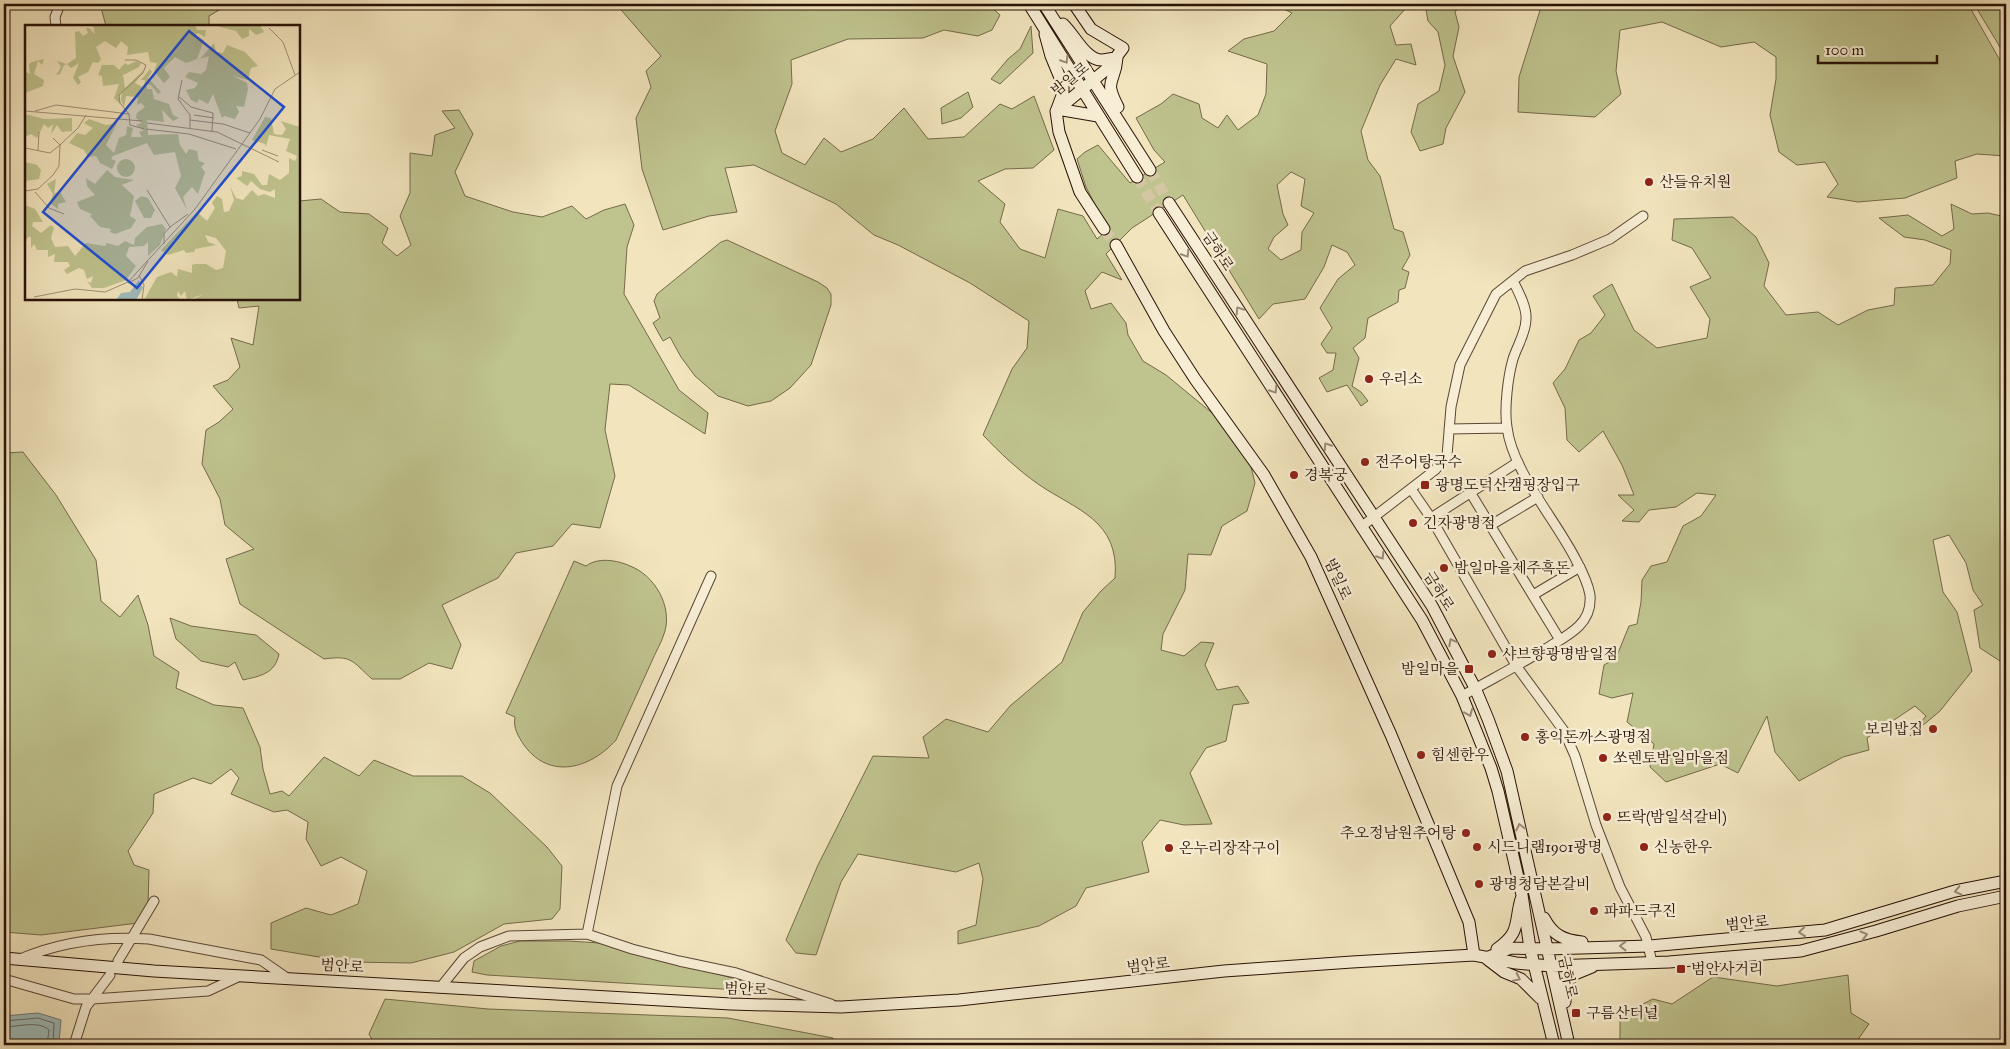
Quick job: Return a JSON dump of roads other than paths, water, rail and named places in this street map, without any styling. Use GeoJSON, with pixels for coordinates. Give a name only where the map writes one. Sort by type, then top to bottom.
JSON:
{"type":"FeatureCollection","features":[{"type":"Feature","properties":{"kind":"main road"},"geometry":{"type":"LineString","coordinates":[[1029,4],[1137,177]]}},
{"type":"Feature","properties":{"kind":"main road"},"geometry":{"type":"LineString","coordinates":[[1074,4],[1091,29],[1123,48],[1117,58],[1117,69],[1111,80],[1110,89],[1129,138]]}},
{"type":"Feature","properties":{"kind":"main road"},"geometry":{"type":"LineString","coordinates":[[1047,8],[1070,31],[1089,56],[1100,60],[1117,58]]}},
{"type":"Feature","properties":{"kind":"main road"},"geometry":{"type":"LineString","coordinates":[[1047,8],[1150,170]]}},
{"type":"Feature","properties":{"kind":"main road"},"geometry":{"type":"LineString","coordinates":[[1042,23],[1051,56],[1063,85],[1063,93],[1057,109],[1098,116]]}},
{"type":"Feature","properties":{"kind":"main road","name":"밤일로"},"geometry":{"type":"LineString","coordinates":[[1104,229],[1080,192],[1056,114],[1057,109],[1108,68],[1117,58]]}},
{"type":"Feature","properties":{"kind":"main road","name":"금하로"},"geometry":{"type":"LineString","coordinates":[[1169,203],[1432,606],[1475,688],[1507,771],[1569,1045]]}},
{"type":"Feature","properties":{"kind":"main road","name":"금하로"},"geometry":{"type":"LineString","coordinates":[[1159,213],[1422,620],[1462,696],[1488,760],[1498,791],[1522,894],[1533,964],[1554,1045]]}},
{"type":"Feature","properties":{"kind":"main road","name":"밤일로"},"geometry":{"type":"LineString","coordinates":[[1116,245],[1164,331],[1264,475],[1311,557],[1391,734],[1469,922],[1474,955]]}},
{"type":"Feature","properties":{"kind":"main road","name":"범안로"},"geometry":{"type":"LineString","coordinates":[[1486,958],[1511,948],[1546,949],[1650,946],[1825,930],[1955,891],[2006,881]]}},
{"type":"Feature","properties":{"kind":"main road"},"geometry":{"type":"LineString","coordinates":[[1522,894],[1516,917],[1517,926],[1515,933],[1506,943],[1486,958],[1504,972],[1526,982],[1544,1003]]}},
{"type":"Feature","properties":{"kind":"main road","name":"범안로"},"geometry":{"type":"LineString","coordinates":[[4,958],[154,971],[440,988],[731,1004],[841,1007],[959,1000],[1224,972],[1474,955],[1516,963],[1550,966],[1652,962],[1801,951],[1958,906],[2006,896]]}},
{"type":"Feature","properties":{"kind":"main road"},"geometry":{"type":"LineString","coordinates":[[1540,912],[1558,936],[1571,941],[1604,946]]}},
{"type":"Feature","properties":{"kind":"main road"},"geometry":{"type":"LineString","coordinates":[[1561,1016],[1565,1004],[1565,984],[1575,974],[1597,964]]}},
{"type":"Feature","properties":{"kind":"street"},"geometry":{"type":"LineString","coordinates":[[56,25],[55,17],[60,4]]}},
{"type":"Feature","properties":{"kind":"street"},"geometry":{"type":"LineString","coordinates":[[1361,527],[1435,470],[1447,456],[1451,407],[1460,365],[1496,294],[1525,271],[1572,255],[1610,239],[1644,216]]}},
{"type":"Feature","properties":{"kind":"street"},"geometry":{"type":"LineString","coordinates":[[1462,696],[1517,667],[1560,640],[1577,628],[1586,617],[1589,607],[1588,588],[1580,567],[1560,530],[1518,462],[1507,428],[1506,407],[1513,360],[1526,319],[1520,296],[1513,280]]}},
{"type":"Feature","properties":{"kind":"street"},"geometry":{"type":"LineString","coordinates":[[1449,429],[1507,428]]}},
{"type":"Feature","properties":{"kind":"street"},"geometry":{"type":"LineString","coordinates":[[1431,518],[1518,462]]}},
{"type":"Feature","properties":{"kind":"street"},"geometry":{"type":"LineString","coordinates":[[1411,489],[1431,518],[1517,667],[1564,731],[1576,756],[1596,825],[1620,888],[1650,946],[1652,962]]}},
{"type":"Feature","properties":{"kind":"street"},"geometry":{"type":"LineString","coordinates":[[1470,492],[1560,640]]}},
{"type":"Feature","properties":{"kind":"street"},"geometry":{"type":"LineString","coordinates":[[1490,525],[1538,497]]}},
{"type":"Feature","properties":{"kind":"street"},"geometry":{"type":"LineString","coordinates":[[1533,596],[1580,567]]}},
{"type":"Feature","properties":{"kind":"street"},"geometry":{"type":"LineString","coordinates":[[587,934],[617,786],[711,576]]}},
{"type":"Feature","properties":{"kind":"street"},"geometry":{"type":"LineString","coordinates":[[118,961],[154,902]]}},
{"type":"Feature","properties":{"kind":"street"},"geometry":{"type":"LineString","coordinates":[[440,988],[464,958],[480,947],[509,936],[587,934],[641,952],[736,973],[841,1007]]}},
{"type":"Feature","properties":{"kind":"street"},"geometry":{"type":"LineString","coordinates":[[19,960],[43,949],[88,941],[133,938],[149,939],[261,960],[287,978]]}},
{"type":"Feature","properties":{"kind":"street"},"geometry":{"type":"LineString","coordinates":[[74,1045],[83,1014],[110,975]]}},
{"type":"Feature","properties":{"kind":"street"},"geometry":{"type":"LineString","coordinates":[[4,979],[74,999],[93,999],[208,991],[243,975]]}},
{"type":"Feature","properties":{"kind":"water"},"geometry":{"type":"Polygon","coordinates":[[[38,1013],[61,1020],[59,1042],[57,1045],[4,1045],[4,1016],[38,1013]]]}},
{"type":"Feature","properties":{"kind":"tunnel"},"geometry":{"type":"LineString","coordinates":[[1150,170],[1169,203]]}},
{"type":"Feature","properties":{"kind":"tunnel"},"geometry":{"type":"LineString","coordinates":[[1137,177],[1159,213]]}},
{"type":"Feature","properties":{"kind":"tunnel"},"geometry":{"type":"LineString","coordinates":[[1104,229],[1116,245]]}},
{"type":"Feature","properties":{"kind":"place","name":"산들유치원"},"geometry":{"type":"Point","coordinates":[1649,182]}},
{"type":"Feature","properties":{"kind":"place","name":"우리소"},"geometry":{"type":"Point","coordinates":[1369,379]}},
{"type":"Feature","properties":{"kind":"place","name":"전주어탕국수"},"geometry":{"type":"Point","coordinates":[1365,462]}},
{"type":"Feature","properties":{"kind":"place","name":"경복궁"},"geometry":{"type":"Point","coordinates":[1294,475]}},
{"type":"Feature","properties":{"kind":"place","name":"광명도덕산캠핑장입구"},"geometry":{"type":"Point","coordinates":[1425,485]}},
{"type":"Feature","properties":{"kind":"place","name":"긴자광명점"},"geometry":{"type":"Point","coordinates":[1413,523]}},
{"type":"Feature","properties":{"kind":"place","name":"밤일마을제주흑돈"},"geometry":{"type":"Point","coordinates":[1444,568]}},
{"type":"Feature","properties":{"kind":"place","name":"샤브향광명밤일점"},"geometry":{"type":"Point","coordinates":[1492,654]}},
{"type":"Feature","properties":{"kind":"place","name":"밤일마을"},"geometry":{"type":"Point","coordinates":[1469,669]}},
{"type":"Feature","properties":{"kind":"place","name":"보리밥집"},"geometry":{"type":"Point","coordinates":[1933,729]}},
{"type":"Feature","properties":{"kind":"place","name":"홍익돈까스광명점"},"geometry":{"type":"Point","coordinates":[1525,737]}},
{"type":"Feature","properties":{"kind":"place","name":"힘센한우"},"geometry":{"type":"Point","coordinates":[1421,755]}},
{"type":"Feature","properties":{"kind":"place","name":"쏘렌토밤일마을점"},"geometry":{"type":"Point","coordinates":[1603,758]}},
{"type":"Feature","properties":{"kind":"place","name":"뜨락(밤일석갈비)"},"geometry":{"type":"Point","coordinates":[1607,817]}},
{"type":"Feature","properties":{"kind":"place","name":"추오정남원추어탕"},"geometry":{"type":"Point","coordinates":[1466,833]}},
{"type":"Feature","properties":{"kind":"place","name":"시드니램1901광명"},"geometry":{"type":"Point","coordinates":[1477,847]}},
{"type":"Feature","properties":{"kind":"place","name":"신농한우"},"geometry":{"type":"Point","coordinates":[1644,847]}},
{"type":"Feature","properties":{"kind":"place","name":"온누리장작구이"},"geometry":{"type":"Point","coordinates":[1169,848]}},
{"type":"Feature","properties":{"kind":"place","name":"광명청담본갈비"},"geometry":{"type":"Point","coordinates":[1479,884]}},
{"type":"Feature","properties":{"kind":"place","name":"파파드쿠진"},"geometry":{"type":"Point","coordinates":[1594,911]}},
{"type":"Feature","properties":{"kind":"place","name":"범안사거리"},"geometry":{"type":"Point","coordinates":[1681,969]}},
{"type":"Feature","properties":{"kind":"place","name":"구름산터널"},"geometry":{"type":"Point","coordinates":[1576,1013]}}]}
